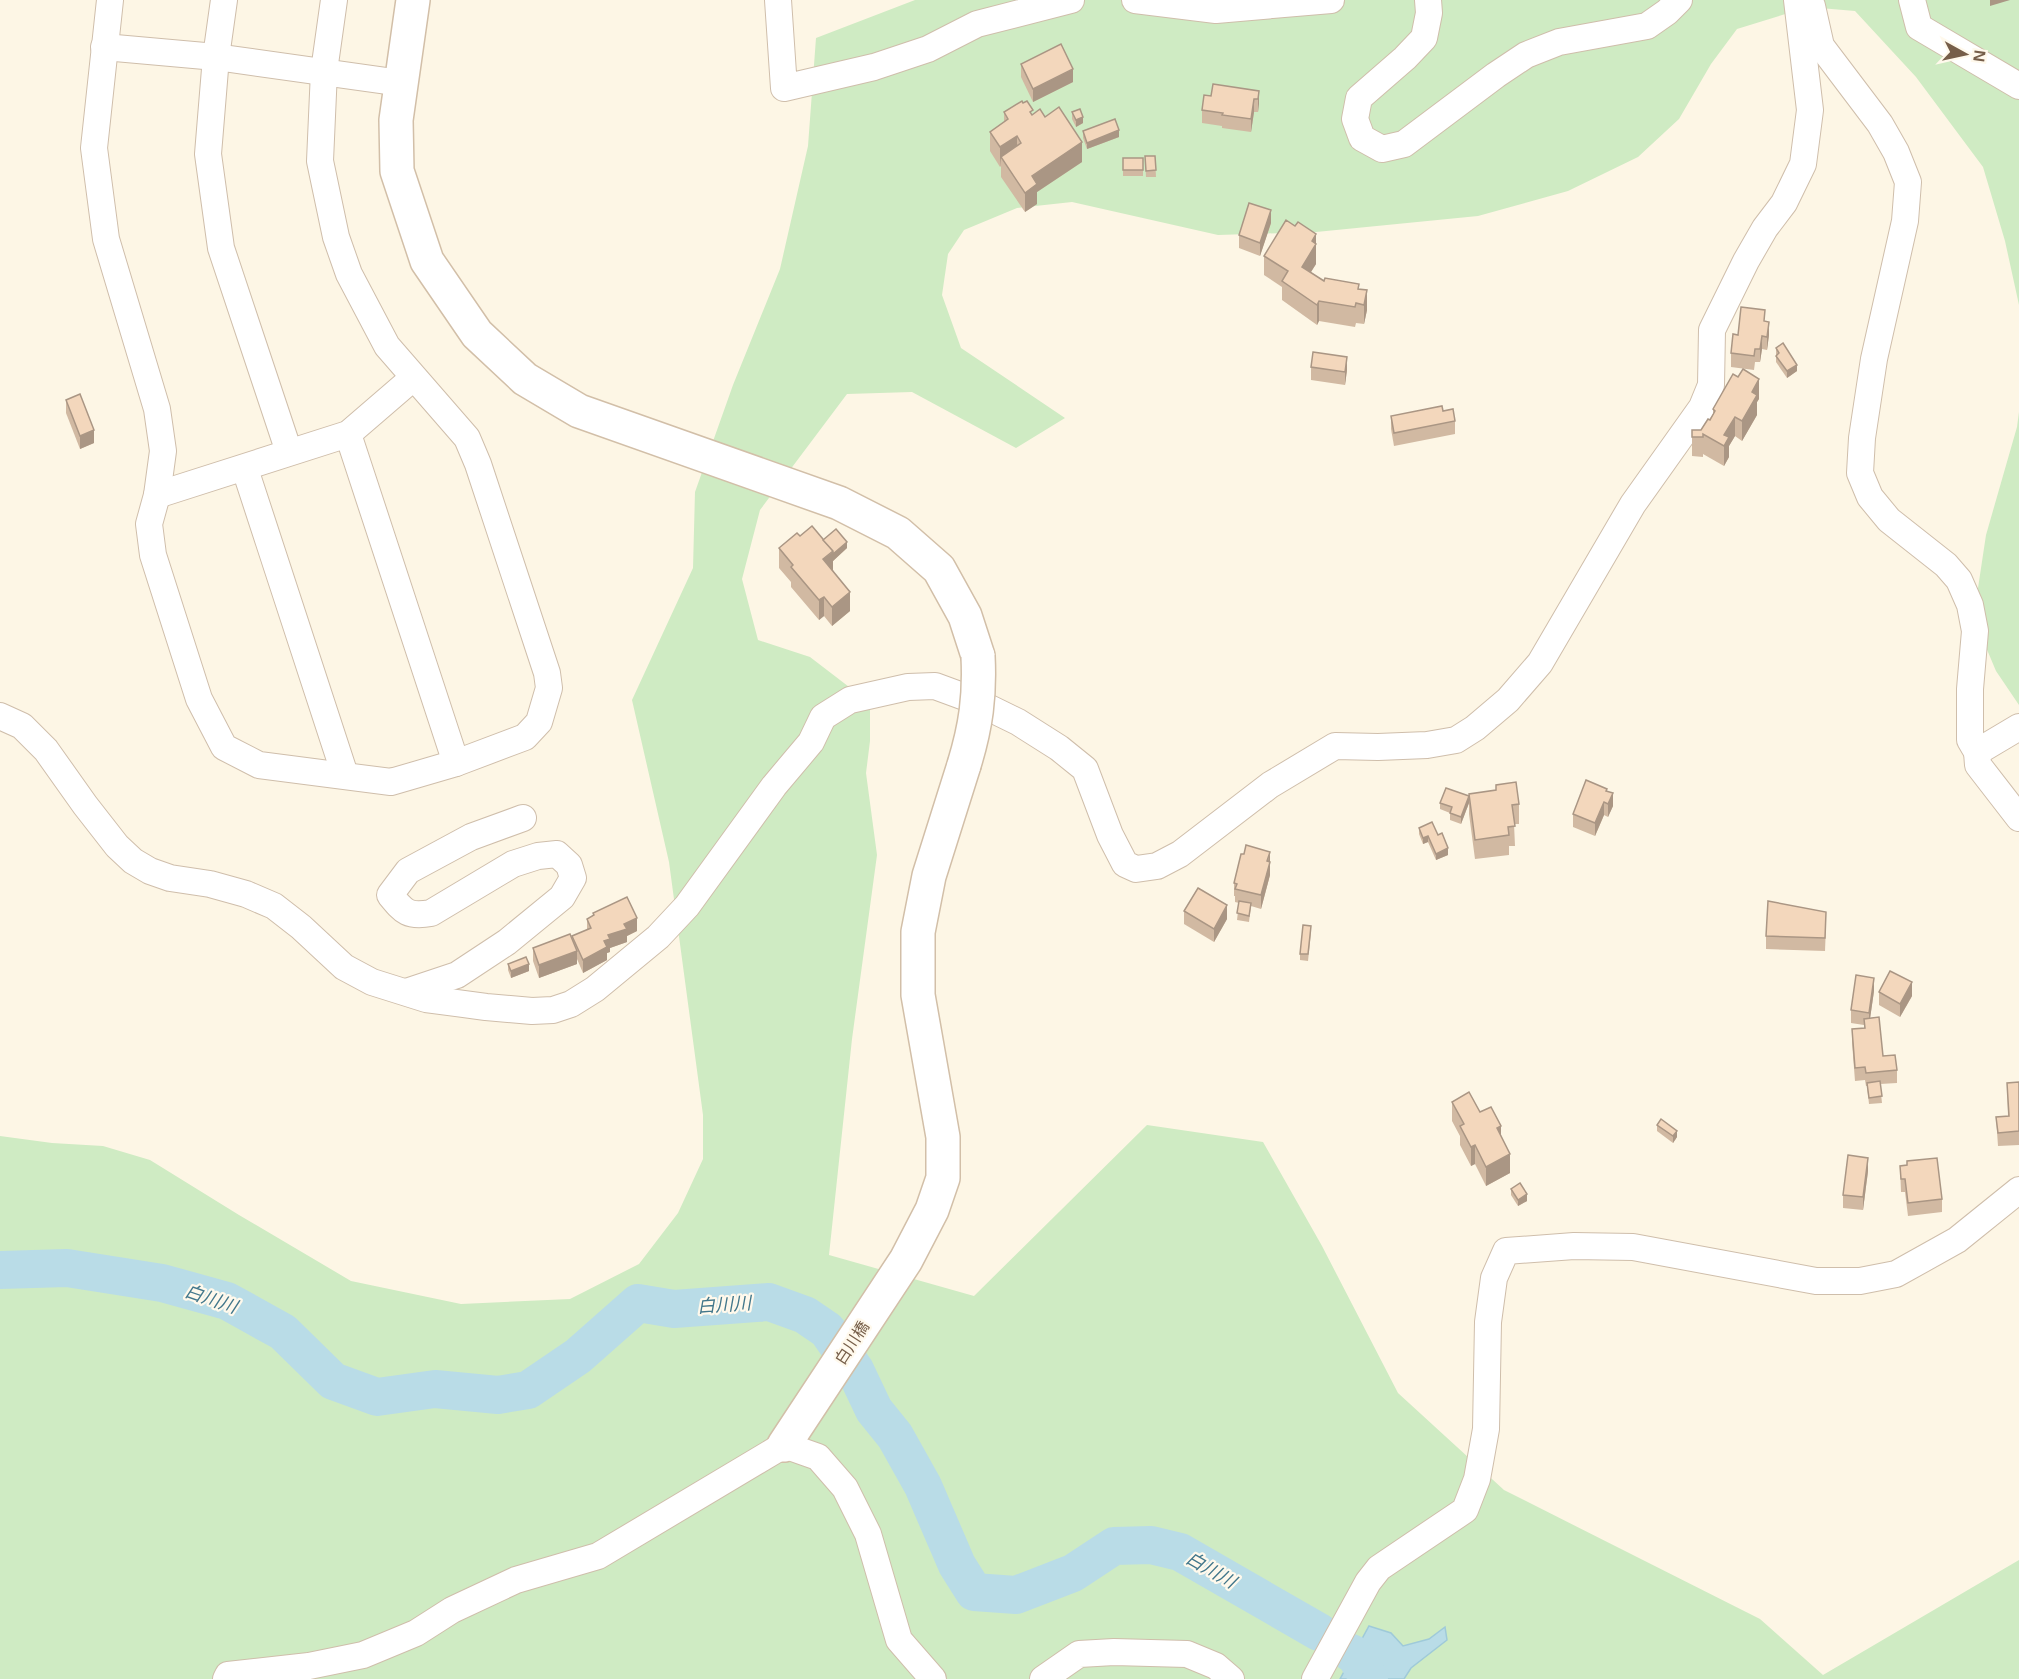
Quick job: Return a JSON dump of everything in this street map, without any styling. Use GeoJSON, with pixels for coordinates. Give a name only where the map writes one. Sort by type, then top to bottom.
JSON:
{"type":"FeatureCollection","features":[{"type":"Feature","properties":{"kind":"street"},"geometry":{"type":"LineString","coordinates":[[110,0],[94,148],[106,239],[157,409],[164,451],[157,495],[148,525],[153,555],[199,699],[224,747],[259,765],[392,782],[456,763],[525,736],[539,722],[549,688],[547,673],[478,464],[467,438],[387,346],[349,274],[336,237],[320,161],[324,71],[334,0]]}},
{"type":"Feature","properties":{"kind":"street"},"geometry":{"type":"LineString","coordinates":[[224,0],[216,57],[208,154],[222,248],[289,452]]}},
{"type":"Feature","properties":{"kind":"street","name":"白川橋"},"geometry":{"type":"LineString","coordinates":[[413,0],[396,120],[397,171],[427,261],[477,334],[525,379],[579,411],[828,499],[898,533],[939,568],[965,616],[978,656],[980,687],[977,718],[929,876],[918,932],[918,995],[943,1137],[943,1178],[932,1210],[906,1260],[791,1435]]}},
{"type":"Feature","properties":{"kind":"street"},"geometry":{"type":"LineString","coordinates":[[778,0],[784,88],[874,67],[928,49],[977,24],[1071,0]]}},
{"type":"Feature","properties":{"kind":"street"},"geometry":{"type":"LineString","coordinates":[[1135,0],[1215,5],[1331,0]]}},
{"type":"Feature","properties":{"kind":"street"},"geometry":{"type":"LineString","coordinates":[[1428,0],[1429,13],[1424,38],[1359,98],[1355,119],[1362,138],[1382,149],[1404,144],[1526,55],[1559,42],[1647,26],[1679,0]]}},
{"type":"Feature","properties":{"kind":"street"},"geometry":{"type":"LineString","coordinates":[[0,716],[22,726],[46,750],[85,806],[117,846],[133,861],[150,871],[170,878],[210,884],[246,894],[274,906],[301,927],[344,967],[372,982],[426,999],[532,1011],[553,1010],[571,1004],[595,989],[658,937],[687,906],[774,786],[811,742],[823,717],[850,700],[908,687],[935,686],[973,700],[1018,722],[1059,747],[1085,769],[1110,835],[1125,864],[1136,869],[1157,866],[1180,854],[1270,785],[1335,746],[1427,745],[1456,740],[1475,728],[1508,700],[1539,663],[1633,504],[1701,407],[1710,385],[1712,330],[1746,261],[1765,228],[1784,203],[1803,164],[1810,110],[1797,0]]}},
{"type":"Feature","properties":{"kind":"street"},"geometry":{"type":"LineString","coordinates":[[1810,0],[1821,46],[1880,124],[1896,152],[1908,182],[1905,221],[1874,359],[1862,438],[1860,473],[1870,497],[1889,520],[1946,565],[1959,580],[1975,631],[1970,689],[1970,740],[1977,752],[1978,765],[2019,818]]}},
{"type":"Feature","properties":{"kind":"street"},"geometry":{"type":"LineString","coordinates":[[1912,0],[1919,27],[2019,86]]}},
{"type":"Feature","properties":{"kind":"street"},"geometry":{"type":"LineString","coordinates":[[104,47],[216,57],[400,83]]}},
{"type":"Feature","properties":{"kind":"street"},"geometry":{"type":"LineString","coordinates":[[157,495],[245,469],[289,452],[348,434],[413,378]]}},
{"type":"Feature","properties":{"kind":"street"},"geometry":{"type":"LineString","coordinates":[[348,434],[456,763]]}},
{"type":"Feature","properties":{"kind":"street"},"geometry":{"type":"LineString","coordinates":[[245,469],[345,775]]}},
{"type":"Feature","properties":{"kind":"street"},"geometry":{"type":"LineString","coordinates":[[1977,752],[2019,727]]}},
{"type":"Feature","properties":{"kind":"street"},"geometry":{"type":"LineString","coordinates":[[405,992],[457,975],[507,942],[562,897],[573,878],[569,865],[557,854],[538,856],[513,864],[431,913],[415,916],[401,908],[390,895],[408,871],[471,837],[523,818]]}},
{"type":"Feature","properties":{"kind":"street"},"geometry":{"type":"LineString","coordinates":[[1315,1679],[1368,1582],[1379,1568],[1465,1510],[1478,1479],[1486,1429],[1488,1322],[1494,1278],[1506,1251],[1574,1246],[1633,1247],[1816,1281],[1860,1281],[1896,1274],[1957,1240],[2019,1190]]}},
{"type":"Feature","properties":{"kind":"street"},"geometry":{"type":"LineString","coordinates":[[226,1679],[228,1675],[309,1666],[363,1655],[416,1633],[452,1610],[516,1580],[598,1556],[791,1435],[818,1457],[844,1488],[868,1534],[899,1640],[933,1679]]}},
{"type":"Feature","properties":{"kind":"street"},"geometry":{"type":"LineString","coordinates":[[1043,1679],[1079,1654],[1114,1652],[1187,1654],[1216,1666],[1231,1679]]}},
{"type":"Feature","properties":{"kind":"green space"},"geometry":{"type":"Polygon","coordinates":[[[915,0],[2019,0],[2019,305],[2005,241],[1983,167],[1916,77],[1855,11],[1808,7],[1737,29],[1711,64],[1679,119],[1638,157],[1568,191],[1478,216],[1316,232],[1218,235],[1072,202],[1017,208],[964,230],[948,254],[942,295],[961,348],[1065,418],[1016,448],[912,392],[847,394],[760,510],[742,579],[758,640],[810,657],[870,703],[870,741],[866,773],[877,855],[852,1039],[829,1255],[974,1296],[1147,1125],[1263,1142],[1322,1246],[1398,1393],[1504,1490],[1760,1619],[1823,1675],[2019,1560],[2019,1679],[0,1679],[0,1136],[52,1143],[103,1146],[150,1160],[351,1281],[461,1304],[570,1299],[639,1264],[678,1213],[703,1159],[703,1115],[669,862],[632,700],[693,568],[695,492],[733,385],[780,269],[808,146],[816,38],[915,0]]]}},
{"type":"Feature","properties":{"kind":"green space"},"geometry":{"type":"Polygon","coordinates":[[[2019,412],[2019,705],[1996,671],[1980,633],[1978,588],[1986,535],[2017,427],[2019,412]]]}},
{"type":"Feature","properties":{"kind":"water"},"geometry":{"type":"Polygon","coordinates":[[[1369,1626],[1391,1633],[1403,1646],[1429,1639],[1445,1627],[1447,1640],[1411,1668],[1404,1679],[1340,1679],[1369,1626]]]}},
{"type":"Feature","properties":{"kind":"building"},"geometry":{"type":"Polygon","coordinates":[[[1061,44],[1073,69],[1033,89],[1021,64],[1061,44]]]}},
{"type":"Feature","properties":{"kind":"building"},"geometry":{"type":"Polygon","coordinates":[[[1213,84],[1259,91],[1258,99],[1254,99],[1251,119],[1202,110],[1204,95],[1211,96],[1213,84]]]}},
{"type":"Feature","properties":{"kind":"building"},"geometry":{"type":"Polygon","coordinates":[[[1022,101],[1023,103],[1027,101],[1033,110],[1030,112],[1032,115],[1040,109],[1045,117],[1059,107],[1082,142],[1032,176],[1037,184],[1025,193],[1001,157],[1021,143],[1017,136],[1000,147],[990,132],[1008,119],[1004,112],[1022,101]]]}},
{"type":"Feature","properties":{"kind":"building"},"geometry":{"type":"Polygon","coordinates":[[[1080,109],[1083,117],[1076,120],[1072,112],[1080,109]]]}},
{"type":"Feature","properties":{"kind":"building"},"geometry":{"type":"Polygon","coordinates":[[[1115,119],[1119,130],[1087,143],[1083,131],[1115,119]]]}},
{"type":"Feature","properties":{"kind":"building"},"geometry":{"type":"Polygon","coordinates":[[[1145,156],[1155,156],[1156,170],[1146,171],[1145,156]]]}},
{"type":"Feature","properties":{"kind":"building"},"geometry":{"type":"Polygon","coordinates":[[[1123,158],[1143,158],[1143,170],[1123,170],[1123,158]]]}},
{"type":"Feature","properties":{"kind":"building"},"geometry":{"type":"Polygon","coordinates":[[[1249,203],[1271,210],[1260,243],[1239,235],[1249,203]]]}},
{"type":"Feature","properties":{"kind":"building"},"geometry":{"type":"Polygon","coordinates":[[[1286,220],[1295,226],[1298,222],[1316,234],[1312,241],[1316,244],[1302,267],[1324,281],[1325,278],[1359,284],[1358,289],[1367,290],[1364,305],[1356,303],[1355,307],[1319,301],[1317,305],[1282,281],[1288,271],[1264,256],[1286,220]]]}},
{"type":"Feature","properties":{"kind":"building"},"geometry":{"type":"Polygon","coordinates":[[[1741,307],[1765,310],[1764,321],[1769,322],[1767,337],[1762,336],[1760,349],[1755,349],[1754,356],[1731,353],[1733,334],[1738,335],[1741,307]]]}},
{"type":"Feature","properties":{"kind":"building"},"geometry":{"type":"Polygon","coordinates":[[[1783,343],[1797,365],[1787,371],[1776,356],[1779,353],[1776,348],[1783,343]]]}},
{"type":"Feature","properties":{"kind":"building"},"geometry":{"type":"Polygon","coordinates":[[[1313,352],[1347,357],[1345,372],[1311,367],[1313,352]]]}},
{"type":"Feature","properties":{"kind":"building"},"geometry":{"type":"Polygon","coordinates":[[[1743,369],[1759,379],[1752,392],[1757,395],[1742,421],[1735,417],[1724,435],[1729,437],[1724,446],[1703,434],[1703,437],[1692,437],[1692,430],[1701,430],[1708,419],[1710,420],[1715,411],[1713,409],[1733,374],[1738,377],[1743,369]]]}},
{"type":"Feature","properties":{"kind":"building"},"geometry":{"type":"Polygon","coordinates":[[[80,394],[94,430],[80,436],[66,400],[80,394]]]}},
{"type":"Feature","properties":{"kind":"building"},"geometry":{"type":"Polygon","coordinates":[[[1442,406],[1443,411],[1453,409],[1455,421],[1394,433],[1391,416],[1442,406]]]}},
{"type":"Feature","properties":{"kind":"building"},"geometry":{"type":"Polygon","coordinates":[[[812,526],[833,551],[823,559],[850,592],[832,607],[824,597],[819,600],[791,567],[793,565],[779,548],[797,533],[800,536],[812,526]]]}},
{"type":"Feature","properties":{"kind":"building"},"geometry":{"type":"Polygon","coordinates":[[[836,529],[847,542],[833,554],[823,540],[836,529]]]}},
{"type":"Feature","properties":{"kind":"building"},"geometry":{"type":"Polygon","coordinates":[[[1586,780],[1613,793],[1608,804],[1604,802],[1595,823],[1573,814],[1586,780]]]}},
{"type":"Feature","properties":{"kind":"building"},"geometry":{"type":"Polygon","coordinates":[[[1516,782],[1519,804],[1512,805],[1515,826],[1508,827],[1509,835],[1475,840],[1469,794],[1496,790],[1496,785],[1516,782]]]}},
{"type":"Feature","properties":{"kind":"building"},"geometry":{"type":"Polygon","coordinates":[[[1446,788],[1469,796],[1461,817],[1450,813],[1452,807],[1440,803],[1446,788]]]}},
{"type":"Feature","properties":{"kind":"building"},"geometry":{"type":"Polygon","coordinates":[[[1432,822],[1438,835],[1442,833],[1448,848],[1436,854],[1428,836],[1423,838],[1419,828],[1432,822]]]}},
{"type":"Feature","properties":{"kind":"building"},"geometry":{"type":"Polygon","coordinates":[[[1246,845],[1270,852],[1267,861],[1270,862],[1261,895],[1235,889],[1237,884],[1234,883],[1241,854],[1244,854],[1246,845]]]}},
{"type":"Feature","properties":{"kind":"building"},"geometry":{"type":"Polygon","coordinates":[[[1198,888],[1227,905],[1214,929],[1184,911],[1198,888]]]}},
{"type":"Feature","properties":{"kind":"building"},"geometry":{"type":"Polygon","coordinates":[[[627,897],[637,918],[624,924],[627,929],[608,935],[610,939],[604,941],[607,947],[583,960],[572,936],[591,928],[587,919],[594,915],[593,913],[627,897]]]}},
{"type":"Feature","properties":{"kind":"building"},"geometry":{"type":"Polygon","coordinates":[[[1239,901],[1251,903],[1249,916],[1237,913],[1239,901]]]}},
{"type":"Feature","properties":{"kind":"building"},"geometry":{"type":"Polygon","coordinates":[[[1768,901],[1826,912],[1825,938],[1766,936],[1768,901]]]}},
{"type":"Feature","properties":{"kind":"building"},"geometry":{"type":"Polygon","coordinates":[[[1303,925],[1311,926],[1308,954],[1300,954],[1303,925]]]}},
{"type":"Feature","properties":{"kind":"building"},"geometry":{"type":"Polygon","coordinates":[[[570,934],[577,951],[539,965],[533,948],[570,934]]]}},
{"type":"Feature","properties":{"kind":"building"},"geometry":{"type":"Polygon","coordinates":[[[526,957],[529,964],[511,971],[508,964],[526,957]]]}},
{"type":"Feature","properties":{"kind":"building"},"geometry":{"type":"Polygon","coordinates":[[[1890,971],[1912,982],[1900,1004],[1879,992],[1890,971]]]}},
{"type":"Feature","properties":{"kind":"building"},"geometry":{"type":"Polygon","coordinates":[[[1856,975],[1874,978],[1869,1013],[1851,1010],[1856,975]]]}},
{"type":"Feature","properties":{"kind":"building"},"geometry":{"type":"Polygon","coordinates":[[[1879,1017],[1883,1056],[1895,1055],[1897,1070],[1866,1073],[1865,1067],[1855,1068],[1852,1029],[1865,1028],[1864,1019],[1879,1017]]]}},
{"type":"Feature","properties":{"kind":"building"},"geometry":{"type":"Polygon","coordinates":[[[1880,1081],[1882,1096],[1869,1098],[1867,1083],[1880,1081]]]}},
{"type":"Feature","properties":{"kind":"building"},"geometry":{"type":"Polygon","coordinates":[[[2019,1082],[2019,1131],[1998,1133],[1996,1117],[2009,1116],[2007,1083],[2019,1082]]]}},
{"type":"Feature","properties":{"kind":"building"},"geometry":{"type":"Polygon","coordinates":[[[1469,1092],[1480,1112],[1491,1107],[1501,1126],[1497,1128],[1510,1154],[1486,1167],[1475,1145],[1471,1147],[1460,1126],[1464,1124],[1452,1102],[1469,1092]]]}},
{"type":"Feature","properties":{"kind":"building"},"geometry":{"type":"Polygon","coordinates":[[[1661,1119],[1677,1131],[1673,1136],[1657,1125],[1661,1119]]]}},
{"type":"Feature","properties":{"kind":"building"},"geometry":{"type":"Polygon","coordinates":[[[1848,1155],[1868,1158],[1863,1197],[1843,1195],[1848,1155]]]}},
{"type":"Feature","properties":{"kind":"building"},"geometry":{"type":"Polygon","coordinates":[[[1937,1158],[1942,1199],[1908,1203],[1905,1179],[1901,1179],[1900,1166],[1907,1165],[1907,1161],[1937,1158]]]}},
{"type":"Feature","properties":{"kind":"building"},"geometry":{"type":"Polygon","coordinates":[[[1520,1183],[1527,1194],[1518,1200],[1511,1189],[1520,1183]]]}},
{"type":"Feature","properties":{"kind":"waterway","name":"白川川"},"geometry":{"type":"LineString","coordinates":[[0,1270],[67,1268],[162,1283],[227,1301],[283,1332],[333,1381],[377,1397],[435,1389],[498,1395],[528,1390],[578,1356],[638,1303],[674,1309],[769,1302],[805,1315],[827,1330],[855,1370],[874,1410],[895,1436],[923,1486],[957,1565],[974,1592],[1016,1595],[1073,1573],[1114,1546],[1151,1545],[1180,1552],[1319,1632]]}},
{"type":"Feature","properties":{"kind":"waterway","name":"白川川"},"geometry":{"type":"LineString","coordinates":[[1351,1653],[1355,1655],[1369,1679]]}}]}
